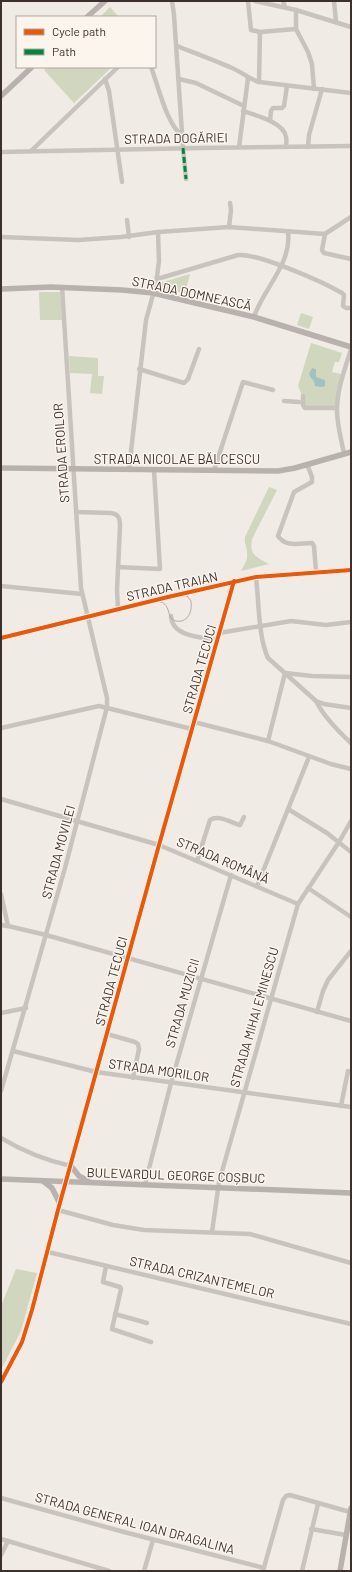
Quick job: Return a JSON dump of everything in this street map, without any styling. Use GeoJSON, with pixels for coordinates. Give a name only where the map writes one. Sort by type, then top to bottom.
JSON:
{"type":"FeatureCollection","features":[{"type":"Feature","properties":{"kind":"main road"},"geometry":{"type":"LineString","coordinates":[[88,16],[105,1]]}},
{"type":"Feature","properties":{"kind":"main road"},"geometry":{"type":"LineString","coordinates":[[1,96],[31,68]]}},
{"type":"Feature","properties":{"kind":"main road","name":"STRADA DOMNEASCĂ"},"geometry":{"type":"LineString","coordinates":[[1,289],[37,286],[132,290],[153,293],[254,317],[351,348]]}},
{"type":"Feature","properties":{"kind":"main road","name":"STRADA NICOLAE BĂLCESCU"},"geometry":{"type":"LineString","coordinates":[[1,468],[73,470],[278,471],[351,452]]}},
{"type":"Feature","properties":{"kind":"main road","name":"STRADA TRAIAN"},"geometry":{"type":"LineString","coordinates":[[1,638],[234,581],[256,577],[351,570]]}},
{"type":"Feature","properties":{"kind":"main road","name":"STRADA TECUCI"},"geometry":{"type":"LineString","coordinates":[[1,1382],[13,1361],[24,1336],[32,1310],[96,1072],[234,581]]}},
{"type":"Feature","properties":{"kind":"main road"},"geometry":{"type":"LineString","coordinates":[[71,1166],[79,1176],[90,1182]]}},
{"type":"Feature","properties":{"kind":"main road","name":"BULEVARDUL GEORGE COȘBUC"},"geometry":{"type":"LineString","coordinates":[[1,1179],[351,1193]]}},
{"type":"Feature","properties":{"kind":"main road"},"geometry":{"type":"LineString","coordinates":[[43,1180],[52,1188],[60,1204]]}},
{"type":"Feature","properties":{"kind":"main road"},"geometry":{"type":"LineString","coordinates":[[340,1571],[351,1510]]}},
{"type":"Feature","properties":{"kind":"street"},"geometry":{"type":"LineString","coordinates":[[172,1],[177,46],[186,179]]}},
{"type":"Feature","properties":{"kind":"street"},"geometry":{"type":"LineString","coordinates":[[248,1],[251,30],[260,32],[296,29]]}},
{"type":"Feature","properties":{"kind":"street"},"geometry":{"type":"LineString","coordinates":[[255,1],[285,7],[351,27]]}},
{"type":"Feature","properties":{"kind":"street"},"geometry":{"type":"LineString","coordinates":[[283,1],[285,7]]}},
{"type":"Feature","properties":{"kind":"street"},"geometry":{"type":"LineString","coordinates":[[334,1],[336,22]]}},
{"type":"Feature","properties":{"kind":"street"},"geometry":{"type":"LineString","coordinates":[[296,10],[296,29],[308,52],[312,64],[314,89]]}},
{"type":"Feature","properties":{"kind":"street"},"geometry":{"type":"LineString","coordinates":[[260,32],[260,82]]}},
{"type":"Feature","properties":{"kind":"street"},"geometry":{"type":"LineString","coordinates":[[177,46],[234,69],[248,78],[260,82],[351,93]]}},
{"type":"Feature","properties":{"kind":"street"},"geometry":{"type":"LineString","coordinates":[[31,151],[117,68]]}},
{"type":"Feature","properties":{"kind":"street"},"geometry":{"type":"LineString","coordinates":[[151,68],[175,129],[183,137]]}},
{"type":"Feature","properties":{"kind":"street"},"geometry":{"type":"LineString","coordinates":[[239,147],[248,78]]}},
{"type":"Feature","properties":{"kind":"street"},"geometry":{"type":"LineString","coordinates":[[105,79],[109,91],[122,182]]}},
{"type":"Feature","properties":{"kind":"street"},"geometry":{"type":"LineString","coordinates":[[179,79],[196,83],[270,121],[282,129],[286,134],[286,147]]}},
{"type":"Feature","properties":{"kind":"street"},"geometry":{"type":"LineString","coordinates":[[270,121],[271,111],[273,108],[282,108],[284,106],[287,86]]}},
{"type":"Feature","properties":{"kind":"street"},"geometry":{"type":"LineString","coordinates":[[308,146],[309,135],[322,90]]}},
{"type":"Feature","properties":{"kind":"street","name":"STRADA DOGĂRIEI"},"geometry":{"type":"LineString","coordinates":[[1,152],[351,146]]}},
{"type":"Feature","properties":{"kind":"street"},"geometry":{"type":"LineString","coordinates":[[229,227],[232,210],[230,203]]}},
{"type":"Feature","properties":{"kind":"street"},"geometry":{"type":"LineString","coordinates":[[1,237],[78,240],[129,237],[158,232],[229,227],[325,234],[351,217]]}},
{"type":"Feature","properties":{"kind":"street"},"geometry":{"type":"LineString","coordinates":[[127,220],[129,237]]}},
{"type":"Feature","properties":{"kind":"street"},"geometry":{"type":"LineString","coordinates":[[128,470],[146,320],[157,279],[159,261],[158,232]]}},
{"type":"Feature","properties":{"kind":"street"},"geometry":{"type":"LineString","coordinates":[[254,317],[282,266],[288,243],[288,232]]}},
{"type":"Feature","properties":{"kind":"street"},"geometry":{"type":"LineString","coordinates":[[325,234],[322,250],[324,253],[351,259]]}},
{"type":"Feature","properties":{"kind":"street"},"geometry":{"type":"LineString","coordinates":[[157,279],[243,255],[282,266],[312,277],[344,295],[343,306],[346,308],[351,308]]}},
{"type":"Feature","properties":{"kind":"street","name":"STRADA EROILOR"},"geometry":{"type":"LineString","coordinates":[[62,287],[80,588],[88,617]]}},
{"type":"Feature","properties":{"kind":"street"},"geometry":{"type":"LineString","coordinates":[[344,453],[338,425],[337,408],[339,390],[351,348]]}},
{"type":"Feature","properties":{"kind":"street"},"geometry":{"type":"LineString","coordinates":[[140,369],[184,383],[188,379],[199,349]]}},
{"type":"Feature","properties":{"kind":"street"},"geometry":{"type":"LineString","coordinates":[[214,470],[243,382],[273,390]]}},
{"type":"Feature","properties":{"kind":"street"},"geometry":{"type":"LineString","coordinates":[[304,396],[303,405],[305,408],[337,408]]}},
{"type":"Feature","properties":{"kind":"street"},"geometry":{"type":"LineString","coordinates":[[284,401],[299,402]]}},
{"type":"Feature","properties":{"kind":"street"},"geometry":{"type":"LineString","coordinates":[[307,464],[312,477],[312,482],[294,492],[278,536],[289,543],[312,543],[314,546],[316,572]]}},
{"type":"Feature","properties":{"kind":"street"},"geometry":{"type":"LineString","coordinates":[[118,567],[160,569],[154,470]]}},
{"type":"Feature","properties":{"kind":"street"},"geometry":{"type":"LineString","coordinates":[[76,512],[111,513],[117,515],[120,523],[117,590],[118,609]]}},
{"type":"Feature","properties":{"kind":"street"},"geometry":{"type":"LineString","coordinates":[[256,577],[264,649],[268,658],[316,701],[324,704],[351,708]]}},
{"type":"Feature","properties":{"kind":"street"},"geometry":{"type":"LineString","coordinates":[[1,586],[82,594]]}},
{"type":"Feature","properties":{"kind":"street"},"geometry":{"type":"LineString","coordinates":[[171,616],[172,623],[177,630],[187,634],[217,640]]}},
{"type":"Feature","properties":{"kind":"street","name":"STRADA MOVILEI"},"geometry":{"type":"LineString","coordinates":[[1,1092],[78,821],[108,707],[88,617]]}},
{"type":"Feature","properties":{"kind":"street"},"geometry":{"type":"LineString","coordinates":[[219,633],[291,621],[326,625],[351,622]]}},
{"type":"Feature","properties":{"kind":"street"},"geometry":{"type":"LineString","coordinates":[[285,673],[351,678]]}},
{"type":"Feature","properties":{"kind":"street"},"geometry":{"type":"LineString","coordinates":[[268,741],[285,673]]}},
{"type":"Feature","properties":{"kind":"street"},"geometry":{"type":"LineString","coordinates":[[316,701],[319,708],[351,743]]}},
{"type":"Feature","properties":{"kind":"street"},"geometry":{"type":"LineString","coordinates":[[1,728],[96,706],[108,707],[192,730]]}},
{"type":"Feature","properties":{"kind":"street"},"geometry":{"type":"LineString","coordinates":[[194,722],[268,741],[331,764],[351,769]]}},
{"type":"Feature","properties":{"kind":"street"},"geometry":{"type":"LineString","coordinates":[[257,886],[309,756]]}},
{"type":"Feature","properties":{"kind":"street","name":"STRADA ROMÂNĂ"},"geometry":{"type":"LineString","coordinates":[[1,799],[159,845],[298,904]]}},
{"type":"Feature","properties":{"kind":"street"},"geometry":{"type":"LineString","coordinates":[[288,809],[339,842],[351,852]]}},
{"type":"Feature","properties":{"kind":"street"},"geometry":{"type":"LineString","coordinates":[[197,861],[210,820],[217,818],[240,825],[244,817]]}},
{"type":"Feature","properties":{"kind":"street","name":"STRADA MIHAI EMINESCU"},"geometry":{"type":"LineString","coordinates":[[212,1232],[217,1187],[298,904],[351,821]]}},
{"type":"Feature","properties":{"kind":"street","name":"STRADA MUZICII"},"geometry":{"type":"LineString","coordinates":[[145,1184],[171,1083],[231,875]]}},
{"type":"Feature","properties":{"kind":"street"},"geometry":{"type":"LineString","coordinates":[[308,888],[351,916]]}},
{"type":"Feature","properties":{"kind":"street"},"geometry":{"type":"LineString","coordinates":[[1,894],[8,926]]}},
{"type":"Feature","properties":{"kind":"street"},"geometry":{"type":"LineString","coordinates":[[1,926],[8,926],[46,935],[351,1021]]}},
{"type":"Feature","properties":{"kind":"street"},"geometry":{"type":"LineString","coordinates":[[317,1012],[328,980],[351,951]]}},
{"type":"Feature","properties":{"kind":"street"},"geometry":{"type":"LineString","coordinates":[[1,1013],[26,1008]]}},
{"type":"Feature","properties":{"kind":"street"},"geometry":{"type":"LineString","coordinates":[[107,1034],[138,1044],[139,1049],[133,1078]]}},
{"type":"Feature","properties":{"kind":"street","name":"STRADA MORILOR"},"geometry":{"type":"LineString","coordinates":[[13,1051],[96,1072],[351,1108]]}},
{"type":"Feature","properties":{"kind":"street"},"geometry":{"type":"LineString","coordinates":[[341,1106],[348,1071]]}},
{"type":"Feature","properties":{"kind":"street"},"geometry":{"type":"LineString","coordinates":[[1,1138],[29,1154],[47,1161],[71,1166]]}},
{"type":"Feature","properties":{"kind":"street"},"geometry":{"type":"LineString","coordinates":[[58,1210],[113,1225],[134,1228],[258,1235],[351,1263]]}},
{"type":"Feature","properties":{"kind":"street","name":"STRADA CRIZANTEMELOR"},"geometry":{"type":"LineString","coordinates":[[48,1252],[351,1324]]}},
{"type":"Feature","properties":{"kind":"street"},"geometry":{"type":"LineString","coordinates":[[106,1266],[103,1282],[120,1287],[121,1289],[112,1329],[151,1342]]}},
{"type":"Feature","properties":{"kind":"street"},"geometry":{"type":"LineString","coordinates":[[115,1314],[147,1323]]}},
{"type":"Feature","properties":{"kind":"street"},"geometry":{"type":"LineString","coordinates":[[263,1570],[286,1496],[290,1495],[318,1504],[351,1510]]}},
{"type":"Feature","properties":{"kind":"street","name":"STRADA GENERAL IOAN DRAGALINA"},"geometry":{"type":"LineString","coordinates":[[1,1498],[263,1570]]}},
{"type":"Feature","properties":{"kind":"street"},"geometry":{"type":"LineString","coordinates":[[302,1571],[318,1504]]}},
{"type":"Feature","properties":{"kind":"street"},"geometry":{"type":"LineString","coordinates":[[311,1529],[346,1535]]}},
{"type":"Feature","properties":{"kind":"street"},"geometry":{"type":"LineString","coordinates":[[1,1539],[109,1571]]}},
{"type":"Feature","properties":{"kind":"street"},"geometry":{"type":"LineString","coordinates":[[144,1571],[153,1540]]}},
{"type":"Feature","properties":{"kind":"street"},"geometry":{"type":"LineString","coordinates":[[1,1556],[8,1541]]}},
{"type":"Feature","properties":{"kind":"green space"},"geometry":{"type":"Polygon","coordinates":[[[110,7],[118,16],[101,16],[110,7]]]}},
{"type":"Feature","properties":{"kind":"green space"},"geometry":{"type":"Polygon","coordinates":[[[46,68],[111,68],[74,103],[44,70],[46,68]]]}},
{"type":"Feature","properties":{"kind":"green space"},"geometry":{"type":"Polygon","coordinates":[[[190,274],[185,293],[159,288],[160,283],[190,274]]]}},
{"type":"Feature","properties":{"kind":"green space"},"geometry":{"type":"Polygon","coordinates":[[[39,292],[60,292],[62,320],[40,320],[39,292]]]}},
{"type":"Feature","properties":{"kind":"green space"},"geometry":{"type":"Polygon","coordinates":[[[301,313],[313,317],[309,329],[297,325],[301,313]]]}},
{"type":"Feature","properties":{"kind":"green space"},"geometry":{"type":"Polygon","coordinates":[[[311,343],[342,353],[339,362],[335,362],[332,372],[341,374],[336,407],[305,408],[298,386],[311,343]]]}},
{"type":"Feature","properties":{"kind":"green space"},"geometry":{"type":"Polygon","coordinates":[[[69,356],[98,358],[98,376],[104,376],[102,394],[90,393],[92,374],[70,373],[69,356]]]}},
{"type":"Feature","properties":{"kind":"green space"},"geometry":{"type":"Polygon","coordinates":[[[269,487],[277,490],[252,539],[251,544],[254,555],[269,564],[241,571],[247,558],[245,537],[269,487]]]}},
{"type":"Feature","properties":{"kind":"green space"},"geometry":{"type":"Polygon","coordinates":[[[16,1269],[37,1273],[21,1331],[2,1368],[1,1306],[16,1269]]]}},
{"type":"Feature","properties":{"kind":"water"},"geometry":{"type":"Polygon","coordinates":[[[312,368],[316,369],[316,377],[325,380],[325,386],[315,386],[314,381],[309,374],[312,368]]]}},
{"type":"Feature","properties":{"kind":"tram line"},"geometry":{"type":"LineString","coordinates":[[1,637],[178,594],[187,596],[191,601],[190,613],[187,618],[182,621],[172,619],[165,604],[153,601],[1,639]]}},
{"type":"Feature","properties":{"kind":"marked path"},"geometry":{"type":"LineString","coordinates":[[183,148],[186,179]]}},
{"type":"Feature","properties":{"kind":"cycle path"},"geometry":{"type":"LineString","coordinates":[[1,638],[256,577],[351,570]]}},
{"type":"Feature","properties":{"kind":"cycle path"},"geometry":{"type":"LineString","coordinates":[[1,1382],[22,1342],[32,1310],[58,1210],[159,845],[234,581]]}}]}
